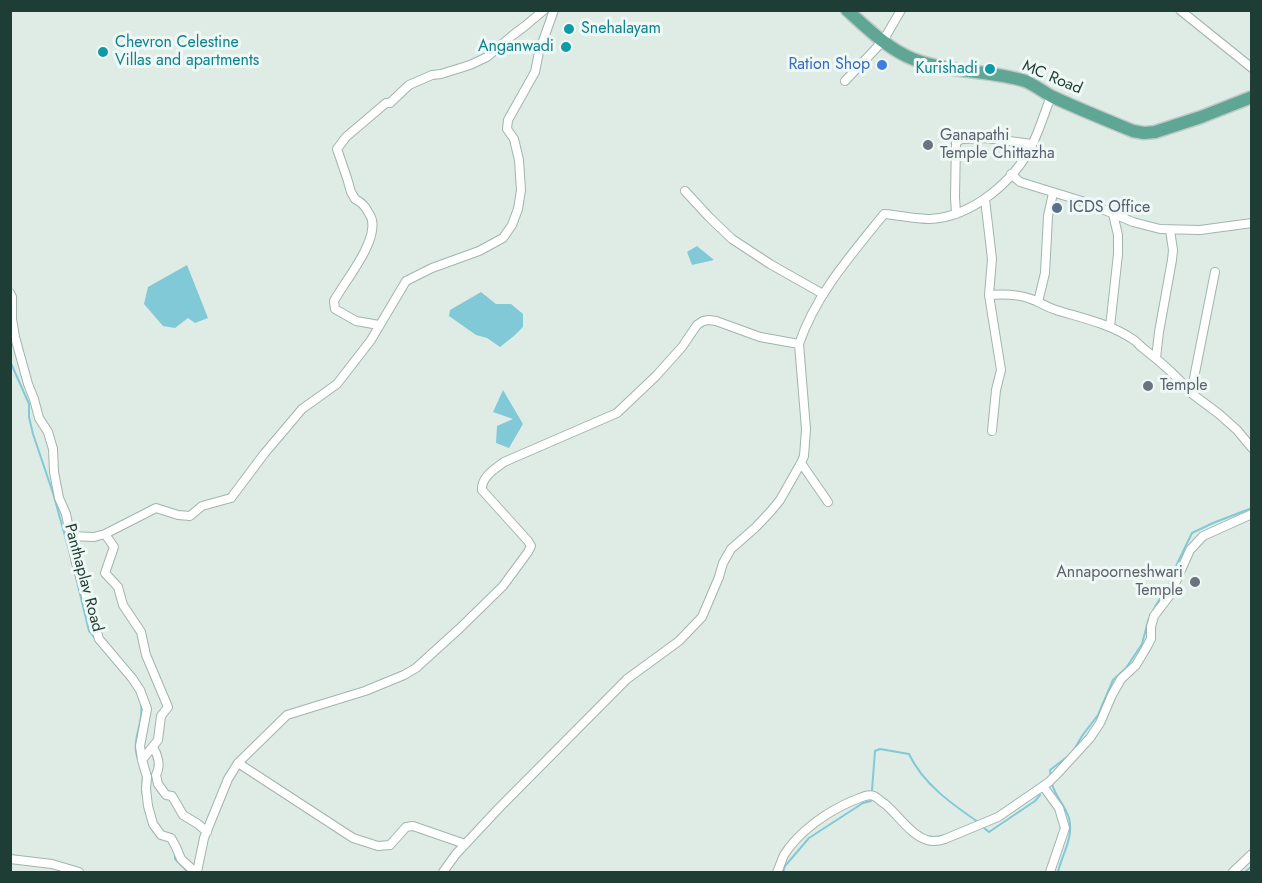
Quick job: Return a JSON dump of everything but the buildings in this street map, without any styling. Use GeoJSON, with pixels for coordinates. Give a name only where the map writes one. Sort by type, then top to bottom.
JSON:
{"type":"FeatureCollection","features":[{"type":"Feature","properties":{"kind":"main road","name":"MC Road"},"geometry":{"type":"LineString","coordinates":[[847,10],[883,41],[914,59],[1027,82],[1051,96],[1133,131],[1144,133],[1164,130],[1251,97]]}},
{"type":"Feature","properties":{"kind":"street"},"geometry":{"type":"LineString","coordinates":[[379,325],[356,321],[336,309],[334,301],[362,257],[370,240],[372,226],[372,220],[366,207],[355,199],[351,192],[337,149],[346,137],[409,85],[432,75],[459,69],[487,57],[544,10]]}},
{"type":"Feature","properties":{"kind":"street"},"geometry":{"type":"LineString","coordinates":[[70,536],[94,537],[105,534],[156,508],[190,516],[202,506],[231,498],[264,454],[302,410],[337,384],[370,340],[406,281],[432,268],[479,251],[503,238],[512,225],[518,209],[521,190],[519,160],[514,139],[507,129],[508,120],[535,72],[539,52],[554,10]]}},
{"type":"Feature","properties":{"kind":"street"},"geometry":{"type":"LineString","coordinates":[[845,81],[883,41],[902,10]]}},
{"type":"Feature","properties":{"kind":"street"},"geometry":{"type":"LineString","coordinates":[[1180,10],[1251,68]]}},
{"type":"Feature","properties":{"kind":"street"},"geometry":{"type":"LineString","coordinates":[[443,873],[465,844],[627,679],[671,647],[702,617],[730,549],[771,512],[801,463],[804,456],[806,429],[799,344],[823,294],[884,214],[930,219],[963,212],[985,199],[1011,174],[1032,144],[1051,96]]}},
{"type":"Feature","properties":{"kind":"street"},"geometry":{"type":"LineString","coordinates":[[956,214],[956,143],[960,139],[986,138],[1032,144]]}},
{"type":"Feature","properties":{"kind":"street"},"geometry":{"type":"LineString","coordinates":[[1011,174],[1020,182],[1085,202],[1143,225],[1170,230],[1200,230],[1251,223]]}},
{"type":"Feature","properties":{"kind":"street"},"geometry":{"type":"LineString","coordinates":[[685,190],[732,239],[823,294]]}},
{"type":"Feature","properties":{"kind":"street"},"geometry":{"type":"LineString","coordinates":[[1038,302],[1037,292],[1045,273],[1048,216],[1053,193]]}},
{"type":"Feature","properties":{"kind":"street"},"geometry":{"type":"LineString","coordinates":[[985,199],[993,259],[989,296],[1001,370],[996,390],[992,431]]}},
{"type":"Feature","properties":{"kind":"street"},"geometry":{"type":"LineString","coordinates":[[1110,327],[1119,254],[1118,235],[1113,214]]}},
{"type":"Feature","properties":{"kind":"street"},"geometry":{"type":"LineString","coordinates":[[1156,358],[1172,260],[1170,230]]}},
{"type":"Feature","properties":{"kind":"street"},"geometry":{"type":"LineString","coordinates":[[1191,393],[1215,272]]}},
{"type":"Feature","properties":{"kind":"street","name":"Panthaplav Road"},"geometry":{"type":"LineString","coordinates":[[10,293],[15,337],[39,418],[48,432],[53,449],[54,472],[59,498],[66,514],[76,563],[99,639],[132,678],[140,690],[147,709],[140,746],[147,777],[147,806],[153,824],[161,835],[171,838],[181,859],[196,873]]}},
{"type":"Feature","properties":{"kind":"street"},"geometry":{"type":"LineString","coordinates":[[989,296],[1023,297],[1110,327],[1134,340],[1170,370],[1191,393],[1237,430],[1251,448]]}},
{"type":"Feature","properties":{"kind":"street"},"geometry":{"type":"LineString","coordinates":[[196,873],[207,832],[228,779],[238,763],[287,715],[365,691],[416,668],[503,586],[528,552],[531,546],[528,541],[482,490],[485,478],[504,462],[617,413],[656,376],[682,348],[697,325],[703,321],[716,321],[760,337],[799,344]]}},
{"type":"Feature","properties":{"kind":"street"},"geometry":{"type":"LineString","coordinates":[[801,463],[828,502]]}},
{"type":"Feature","properties":{"kind":"street"},"geometry":{"type":"LineString","coordinates":[[777,873],[784,855],[800,836],[829,813],[866,796],[876,797],[921,838],[937,841],[998,817],[1046,784],[1090,738],[1100,723],[1112,694],[1145,650],[1151,639],[1154,616],[1170,595],[1190,550],[1203,536],[1251,514]]}},
{"type":"Feature","properties":{"kind":"street"},"geometry":{"type":"LineString","coordinates":[[105,534],[114,547],[105,573],[118,587],[123,605],[141,632],[146,655],[168,707],[161,716],[158,740],[142,760]]}},
{"type":"Feature","properties":{"kind":"street"},"geometry":{"type":"LineString","coordinates":[[153,747],[157,754],[158,784],[166,795],[172,796],[183,814],[207,832]]}},
{"type":"Feature","properties":{"kind":"street"},"geometry":{"type":"LineString","coordinates":[[238,763],[353,838],[378,846],[390,845],[406,827],[414,826],[465,844]]}},
{"type":"Feature","properties":{"kind":"street"},"geometry":{"type":"LineString","coordinates":[[1046,784],[1059,808],[1065,828],[1050,873]]}},
{"type":"Feature","properties":{"kind":"street"},"geometry":{"type":"LineString","coordinates":[[1233,873],[1251,854]]}},
{"type":"Feature","properties":{"kind":"street"},"geometry":{"type":"LineString","coordinates":[[10,859],[52,864],[79,873]]}},
{"type":"Feature","properties":{"kind":"water"},"geometry":{"type":"Polygon","coordinates":[[[697,246],[714,260],[692,265],[687,252],[697,246]]]}},
{"type":"Feature","properties":{"kind":"water"},"geometry":{"type":"Polygon","coordinates":[[[187,265],[208,318],[195,323],[188,318],[175,328],[163,326],[144,304],[148,287],[187,265]]]}},
{"type":"Feature","properties":{"kind":"water"},"geometry":{"type":"Polygon","coordinates":[[[481,292],[496,304],[511,304],[523,314],[523,327],[500,347],[487,338],[476,335],[449,316],[450,310],[481,292]]]}},
{"type":"Feature","properties":{"kind":"water"},"geometry":{"type":"Polygon","coordinates":[[[503,390],[523,424],[509,448],[496,443],[497,426],[513,419],[493,412],[503,390]]]}},
{"type":"Feature","properties":{"kind":"waterway"},"geometry":{"type":"LineString","coordinates":[[10,361],[29,404],[33,434],[72,561]]}},
{"type":"Feature","properties":{"kind":"waterway"},"geometry":{"type":"LineString","coordinates":[[1051,778],[1050,770],[1072,753],[1098,715],[1113,680],[1126,668],[1142,644],[1148,621],[1169,585],[1192,533],[1252,508]]}},
{"type":"Feature","properties":{"kind":"waterway"},"geometry":{"type":"LineString","coordinates":[[74,569],[89,631],[95,638]]}},
{"type":"Feature","properties":{"kind":"waterway"},"geometry":{"type":"LineString","coordinates":[[140,764],[136,740],[141,719],[141,703]]}},
{"type":"Feature","properties":{"kind":"waterway"},"geometry":{"type":"LineString","coordinates":[[872,790],[875,751],[880,749],[909,754],[930,784],[978,822]]}},
{"type":"Feature","properties":{"kind":"waterway"},"geometry":{"type":"LineString","coordinates":[[143,775],[144,799]]}},
{"type":"Feature","properties":{"kind":"waterway"},"geometry":{"type":"LineString","coordinates":[[1052,784],[1067,813],[1070,825],[1069,839],[1058,872]]}},
{"type":"Feature","properties":{"kind":"waterway"},"geometry":{"type":"LineString","coordinates":[[984,828],[989,832],[1035,801],[1040,795]]}},
{"type":"Feature","properties":{"kind":"waterway"},"geometry":{"type":"LineString","coordinates":[[783,872],[785,866],[809,838],[863,803],[871,801]]}},
{"type":"Feature","properties":{"kind":"waterway"},"geometry":{"type":"LineString","coordinates":[[150,825],[157,835]]}},
{"type":"Feature","properties":{"kind":"waterway"},"geometry":{"type":"LineString","coordinates":[[175,852],[175,859],[188,872]]}},
{"type":"Feature","properties":{"kind":"waterway"},"geometry":{"type":"LineString","coordinates":[[1245,872],[1252,866]]}},
{"type":"Feature","properties":{"kind":"place","name":"Snehalayam"},"geometry":{"type":"Point","coordinates":[569,29]}},
{"type":"Feature","properties":{"kind":"place","name":"Anganwadi"},"geometry":{"type":"Point","coordinates":[566,47]}},
{"type":"Feature","properties":{"kind":"place","name":"Chevron Celestine Villas and apartments"},"geometry":{"type":"Point","coordinates":[103,52]}},
{"type":"Feature","properties":{"kind":"place","name":"Ration Shop"},"geometry":{"type":"Point","coordinates":[882,65]}},
{"type":"Feature","properties":{"kind":"place","name":"Kurishadi"},"geometry":{"type":"Point","coordinates":[990,69]}},
{"type":"Feature","properties":{"kind":"place","name":"Ganapathi Temple Chittazha"},"geometry":{"type":"Point","coordinates":[928,145]}},
{"type":"Feature","properties":{"kind":"place","name":"ICDS Office"},"geometry":{"type":"Point","coordinates":[1057,208]}},
{"type":"Feature","properties":{"kind":"place","name":"Temple"},"geometry":{"type":"Point","coordinates":[1148,386]}},
{"type":"Feature","properties":{"kind":"place","name":"Annapoorneshwari Temple"},"geometry":{"type":"Point","coordinates":[1195,582]}}]}
